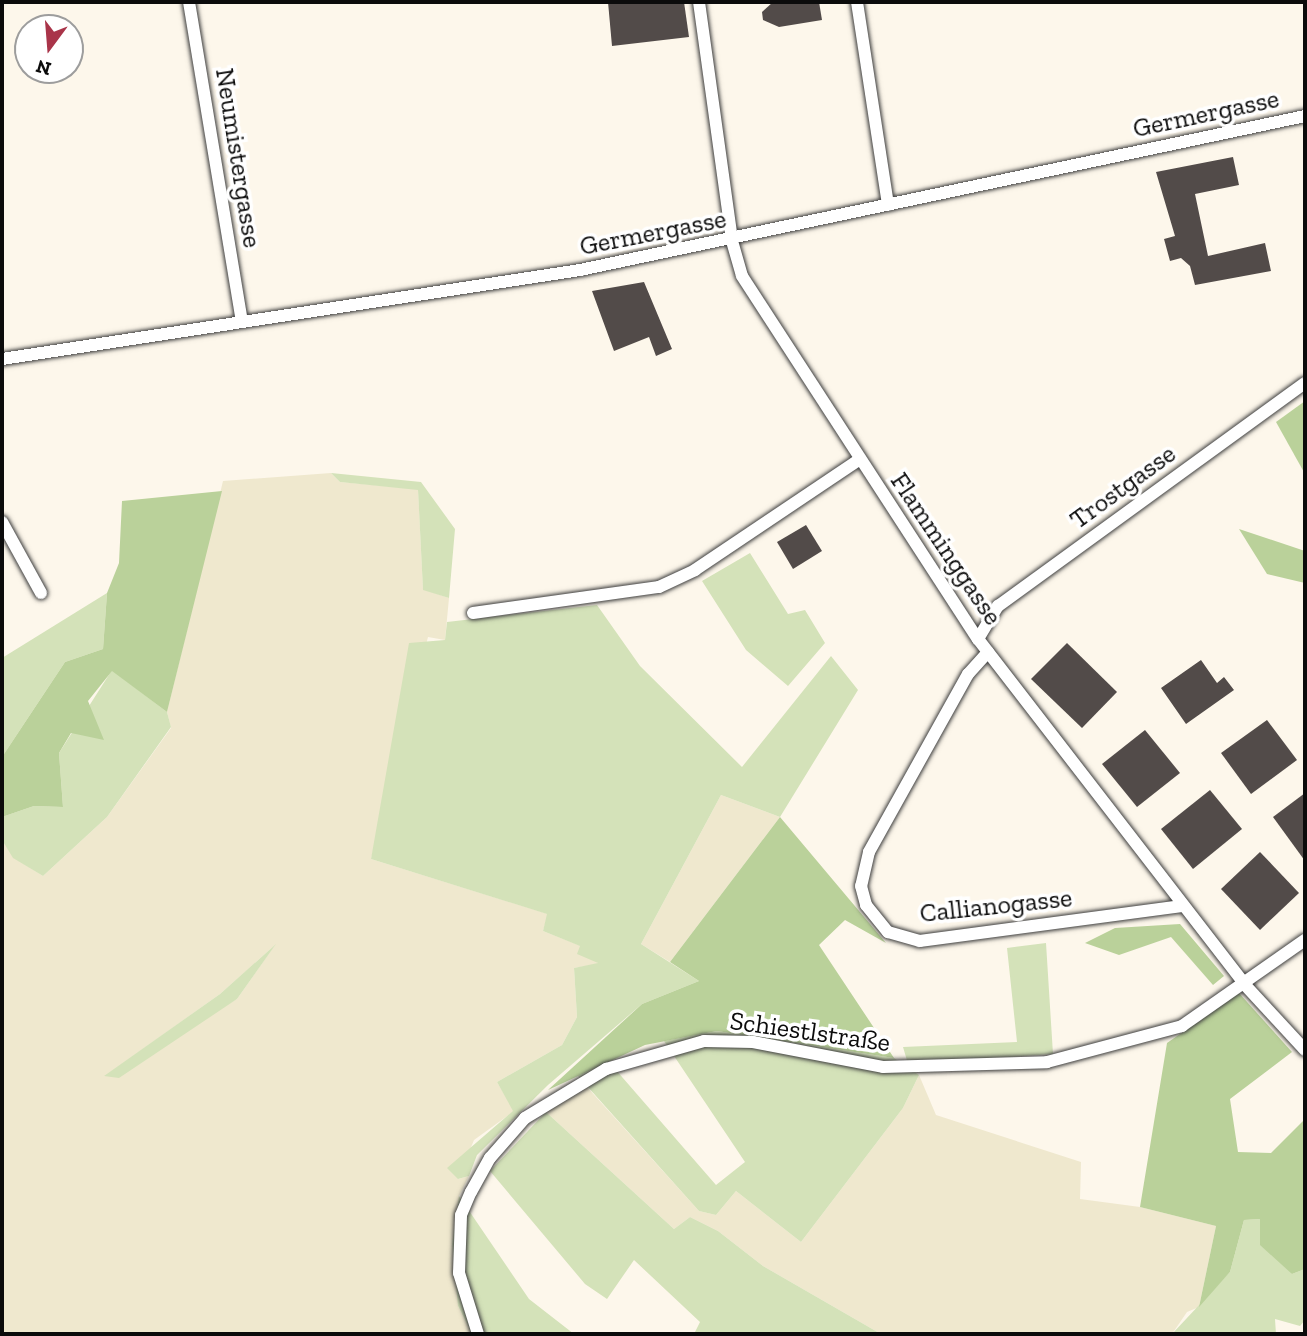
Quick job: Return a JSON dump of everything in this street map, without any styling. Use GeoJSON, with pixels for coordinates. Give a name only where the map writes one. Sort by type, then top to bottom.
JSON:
{"type":"FeatureCollection","features":[{"type":"Feature","properties":{"kind":"street","name":"Neumistergasse"},"geometry":{"type":"LineString","coordinates":[[189,2],[243,322]]}},
{"type":"Feature","properties":{"kind":"street","name":"Flamminggasse"},"geometry":{"type":"LineString","coordinates":[[699,2],[732,241],[742,276],[859,460],[978,639],[1182,906],[1246,986],[1305,1050]]}},
{"type":"Feature","properties":{"kind":"street"},"geometry":{"type":"LineString","coordinates":[[858,2],[888,205]]}},
{"type":"Feature","properties":{"kind":"street","name":"Germergasse"},"geometry":{"type":"LineString","coordinates":[[2,359],[732,241],[1305,116]]}},
{"type":"Feature","properties":{"kind":"street","name":"Trostgasse"},"geometry":{"type":"LineString","coordinates":[[978,639],[998,606],[1305,383]]}},
{"type":"Feature","properties":{"kind":"street"},"geometry":{"type":"LineString","coordinates":[[473,613],[659,587],[695,570],[859,460]]}},
{"type":"Feature","properties":{"kind":"street"},"geometry":{"type":"LineString","coordinates":[[2,522],[41,593]]}},
{"type":"Feature","properties":{"kind":"street","name":"Callianogasse"},"geometry":{"type":"LineString","coordinates":[[988,652],[968,674],[863,868],[866,905],[888,932],[919,941],[1182,906]]}},
{"type":"Feature","properties":{"kind":"street","name":"Schiestlstraße"},"geometry":{"type":"LineString","coordinates":[[478,1334],[458,1260],[461,1215],[471,1192],[490,1157],[525,1118],[606,1069],[704,1041],[753,1042],[883,1067],[1046,1062],[1182,1026],[1246,986],[1305,940]]}},
{"type":"Feature","properties":{"kind":"shaded area"},"geometry":{"type":"Polygon","coordinates":[[[331,473],[340,482],[418,489],[423,589],[449,598],[445,640],[428,637],[371,859],[548,914],[543,931],[581,946],[599,964],[574,968],[577,1017],[562,1045],[497,1082],[514,1111],[474,1140],[458,1179],[469,1176],[459,1196],[458,1306],[472,1334],[2,1334],[2,840],[14,858],[43,876],[107,817],[171,728],[167,712],[223,481],[331,473]],[[275,945],[220,994],[105,1076],[237,999],[275,945]]]}},
{"type":"Feature","properties":{"kind":"shaded area"},"geometry":{"type":"Polygon","coordinates":[[[721,795],[780,817],[670,962],[641,944],[721,795]]]}},
{"type":"Feature","properties":{"kind":"shaded area"},"geometry":{"type":"Polygon","coordinates":[[[919,1075],[936,1115],[1081,1162],[1080,1199],[1140,1207],[1216,1226],[1199,1307],[1187,1312],[1172,1334],[881,1334],[763,1266],[718,1231],[690,1217],[674,1229],[546,1112],[587,1087],[699,1211],[716,1215],[736,1191],[801,1242],[903,1108],[919,1075]]]}},
{"type":"Feature","properties":{"kind":"green space"},"geometry":{"type":"Polygon","coordinates":[[[1305,401],[1305,474],[1276,422],[1305,401]]]}},
{"type":"Feature","properties":{"kind":"green space"},"geometry":{"type":"Polygon","coordinates":[[[331,473],[421,482],[455,529],[449,598],[423,590],[418,490],[340,482],[331,473]]]}},
{"type":"Feature","properties":{"kind":"green space"},"geometry":{"type":"Polygon","coordinates":[[[222,491],[167,712],[112,671],[88,701],[104,740],[71,733],[59,753],[63,807],[34,806],[2,817],[2,757],[65,662],[103,649],[107,593],[119,563],[122,501],[222,491]]]}},
{"type":"Feature","properties":{"kind":"green space"},"geometry":{"type":"Polygon","coordinates":[[[1239,529],[1305,551],[1305,583],[1267,574],[1239,529]]]}},
{"type":"Feature","properties":{"kind":"green space"},"geometry":{"type":"Polygon","coordinates":[[[750,553],[788,614],[805,610],[825,643],[788,686],[746,650],[702,581],[750,553]]]}},
{"type":"Feature","properties":{"kind":"green space"},"geometry":{"type":"Polygon","coordinates":[[[107,593],[103,649],[65,662],[2,757],[2,658],[107,593]]]}},
{"type":"Feature","properties":{"kind":"green space"},"geometry":{"type":"Polygon","coordinates":[[[597,605],[640,666],[742,767],[831,656],[858,690],[780,817],[721,795],[641,944],[699,981],[642,1004],[548,1085],[477,1155],[469,1176],[458,1179],[447,1168],[513,1111],[497,1082],[562,1045],[577,1017],[574,968],[598,963],[577,954],[580,946],[543,931],[547,914],[371,859],[409,643],[445,640],[447,622],[597,605]]]}},
{"type":"Feature","properties":{"kind":"green space"},"geometry":{"type":"Polygon","coordinates":[[[112,670],[167,712],[171,727],[107,817],[43,876],[13,858],[2,840],[2,817],[34,806],[63,807],[59,753],[112,670]]]}},
{"type":"Feature","properties":{"kind":"green space"},"geometry":{"type":"Polygon","coordinates":[[[780,817],[886,943],[845,920],[819,945],[894,1058],[717,1031],[645,1045],[548,1090],[642,1004],[699,981],[670,962],[780,817]]]}},
{"type":"Feature","properties":{"kind":"green space"},"geometry":{"type":"Polygon","coordinates":[[[1180,924],[1224,976],[1213,985],[1171,937],[1119,955],[1085,943],[1115,928],[1180,924]]]}},
{"type":"Feature","properties":{"kind":"green space"},"geometry":{"type":"Polygon","coordinates":[[[1046,943],[1053,1054],[908,1064],[903,1047],[1017,1042],[1007,948],[1046,943]]]}},
{"type":"Feature","properties":{"kind":"green space"},"geometry":{"type":"Polygon","coordinates":[[[276,944],[237,999],[119,1078],[104,1076],[220,994],[276,944]]]}},
{"type":"Feature","properties":{"kind":"green space"},"geometry":{"type":"Polygon","coordinates":[[[1239,993],[1292,1052],[1230,1099],[1238,1152],[1271,1153],[1305,1119],[1305,1269],[1292,1274],[1260,1245],[1260,1219],[1244,1220],[1230,1272],[1199,1307],[1216,1226],[1140,1207],[1167,1043],[1239,993]]]}},
{"type":"Feature","properties":{"kind":"green space"},"geometry":{"type":"Polygon","coordinates":[[[717,1031],[894,1058],[919,1075],[903,1108],[801,1242],[736,1191],[716,1215],[699,1211],[578,1076],[609,1062],[716,1185],[745,1162],[664,1041],[717,1031]]]}},
{"type":"Feature","properties":{"kind":"green space"},"geometry":{"type":"Polygon","coordinates":[[[546,1112],[674,1229],[690,1217],[718,1231],[763,1266],[881,1334],[694,1334],[700,1322],[634,1260],[607,1299],[585,1284],[490,1171],[546,1112]]]}},
{"type":"Feature","properties":{"kind":"green space"},"geometry":{"type":"Polygon","coordinates":[[[459,1196],[529,1299],[574,1334],[472,1334],[458,1306],[452,1244],[459,1196]]]}},
{"type":"Feature","properties":{"kind":"green space"},"geometry":{"type":"Polygon","coordinates":[[[1260,1219],[1292,1274],[1305,1269],[1305,1320],[1300,1326],[1275,1319],[1276,1334],[1172,1334],[1230,1272],[1244,1220],[1260,1219]]]}},
{"type":"Feature","properties":{"kind":"building"},"geometry":{"type":"Polygon","coordinates":[[[608,2],[684,2],[689,37],[612,46],[608,2]]]}},
{"type":"Feature","properties":{"kind":"building"},"geometry":{"type":"Polygon","coordinates":[[[773,2],[819,2],[822,20],[779,27],[763,20],[762,12],[773,2]]]}},
{"type":"Feature","properties":{"kind":"building"},"geometry":{"type":"Polygon","coordinates":[[[1233,157],[1239,185],[1195,194],[1208,256],[1265,243],[1271,271],[1195,285],[1190,266],[1181,258],[1170,261],[1164,239],[1175,236],[1156,172],[1233,157]]]}},
{"type":"Feature","properties":{"kind":"building"},"geometry":{"type":"Polygon","coordinates":[[[644,282],[672,349],[656,356],[649,337],[614,351],[592,291],[644,282]]]}},
{"type":"Feature","properties":{"kind":"building"},"geometry":{"type":"Polygon","coordinates":[[[806,525],[822,551],[793,569],[777,542],[806,525]]]}},
{"type":"Feature","properties":{"kind":"building"},"geometry":{"type":"Polygon","coordinates":[[[1067,643],[1117,692],[1082,728],[1031,679],[1067,643]]]}},
{"type":"Feature","properties":{"kind":"building"},"geometry":{"type":"Polygon","coordinates":[[[1201,660],[1217,683],[1224,677],[1234,690],[1186,724],[1161,688],[1201,660]]]}},
{"type":"Feature","properties":{"kind":"building"},"geometry":{"type":"Polygon","coordinates":[[[1267,720],[1297,760],[1251,794],[1221,753],[1267,720]]]}},
{"type":"Feature","properties":{"kind":"building"},"geometry":{"type":"Polygon","coordinates":[[[1145,730],[1180,773],[1137,807],[1102,764],[1145,730]]]}},
{"type":"Feature","properties":{"kind":"building"},"geometry":{"type":"Polygon","coordinates":[[[1210,790],[1242,829],[1193,869],[1161,829],[1210,790]]]}},
{"type":"Feature","properties":{"kind":"building"},"geometry":{"type":"Polygon","coordinates":[[[1305,793],[1305,861],[1273,817],[1305,793]]]}},
{"type":"Feature","properties":{"kind":"building"},"geometry":{"type":"Polygon","coordinates":[[[1260,852],[1299,893],[1260,930],[1221,889],[1260,852]]]}}]}
